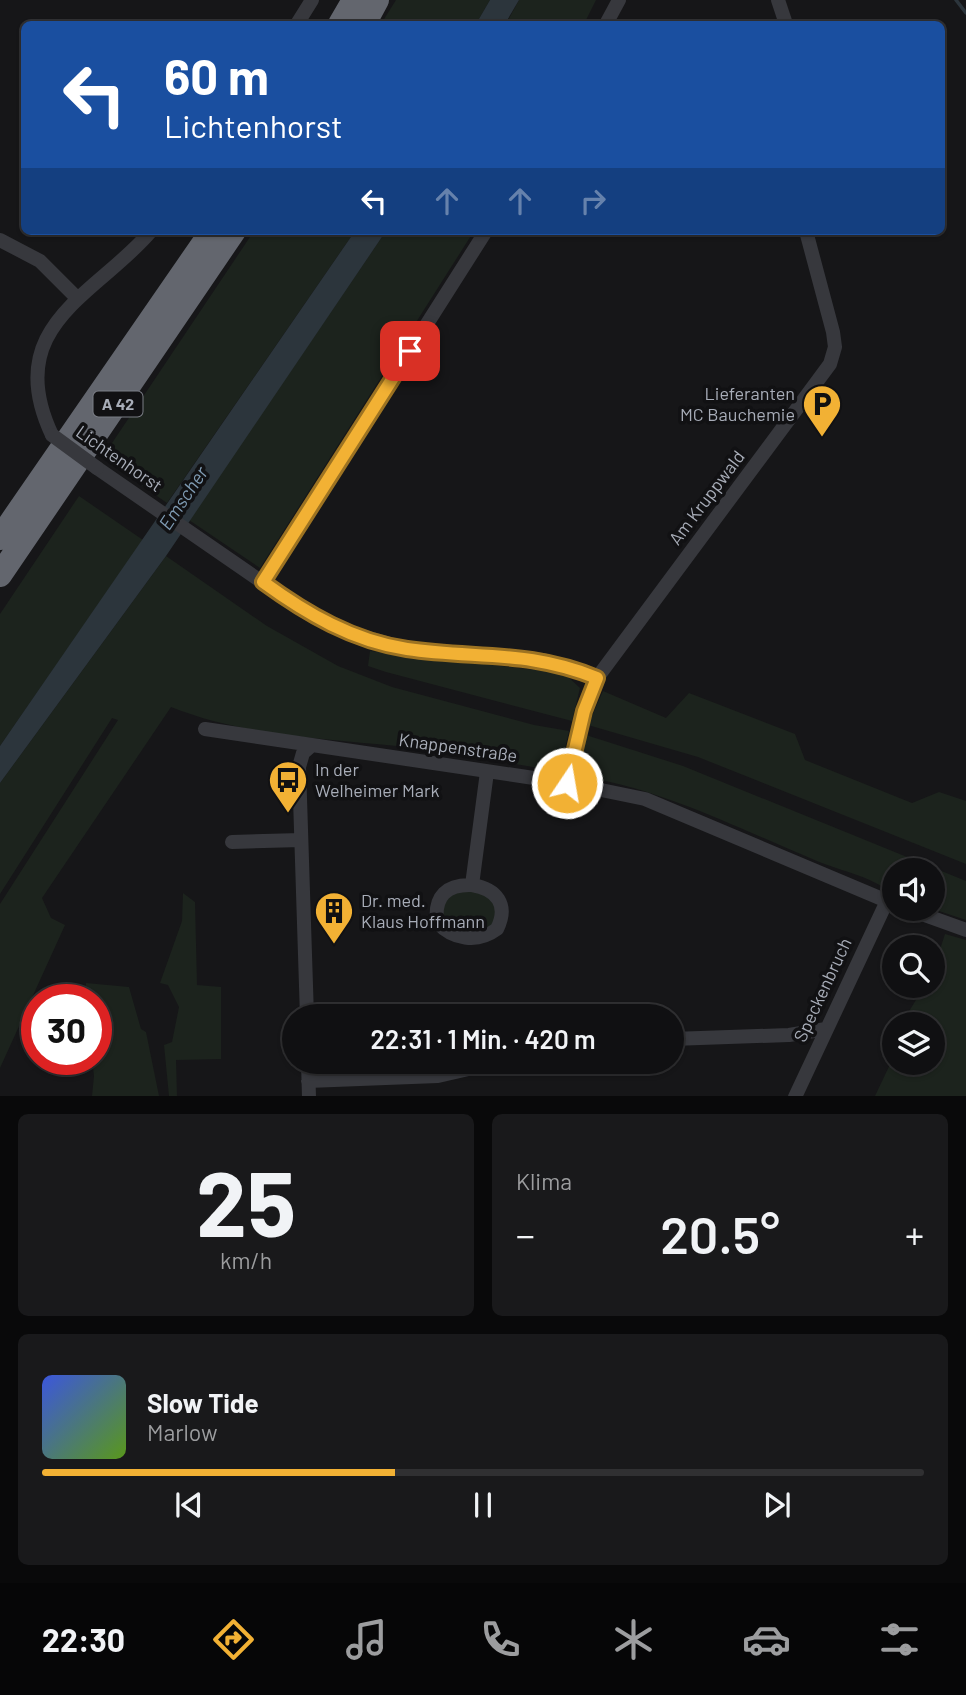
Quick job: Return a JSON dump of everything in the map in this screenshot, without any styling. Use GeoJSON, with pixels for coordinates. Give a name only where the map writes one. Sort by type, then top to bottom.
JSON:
{"type":"FeatureCollection","features":[{"type":"Feature","properties":{"kind":"highway"},"geometry":{"type":"LineString","coordinates":[[342,21],[354,0]]}},
{"type":"Feature","properties":{"kind":"highway"},"geometry":{"type":"LineString","coordinates":[[365,21],[377,0]]}},
{"type":"Feature","properties":{"kind":"highway","name":"A 42"},"geometry":{"type":"LineString","coordinates":[[0,538],[209,235]]}},
{"type":"Feature","properties":{"kind":"highway","name":"A 42"},"geometry":{"type":"LineString","coordinates":[[0,575],[231,235]]}},
{"type":"Feature","properties":{"kind":"street"},"geometry":{"type":"LineString","coordinates":[[299,21],[312,0]]}},
{"type":"Feature","properties":{"kind":"street"},"geometry":{"type":"LineString","coordinates":[[608,21],[619,0]]}},
{"type":"Feature","properties":{"kind":"street"},"geometry":{"type":"LineString","coordinates":[[778,0],[785,21]]}},
{"type":"Feature","properties":{"kind":"street","name":"Lichtenhorst"},"geometry":{"type":"LineString","coordinates":[[147,235],[122,259],[73,293],[45,322],[30,353],[28,383],[31,401],[52,435],[320,619],[377,642],[414,650],[543,660],[597,678]]}},
{"type":"Feature","properties":{"kind":"street"},"geometry":{"type":"LineString","coordinates":[[263,582],[483,235]]}},
{"type":"Feature","properties":{"kind":"street","name":"Am Kruppwald"},"geometry":{"type":"LineString","coordinates":[[567,783],[584,711],[597,678],[830,364],[835,347],[833,331],[807,235]]}},
{"type":"Feature","properties":{"kind":"street"},"geometry":{"type":"LineString","coordinates":[[0,240],[40,261],[73,293]]}},
{"type":"Feature","properties":{"kind":"street","name":"Knappenstraße"},"geometry":{"type":"LineString","coordinates":[[205,729],[567,783],[645,799],[882,899]]}},
{"type":"Feature","properties":{"kind":"street"},"geometry":{"type":"LineString","coordinates":[[307,1004],[299,764],[303,753],[311,746]]}},
{"type":"Feature","properties":{"kind":"street"},"geometry":{"type":"LineString","coordinates":[[472,885],[487,772]]}},
{"type":"Feature","properties":{"kind":"street"},"geometry":{"type":"LineString","coordinates":[[232,842],[301,840]]}},
{"type":"Feature","properties":{"kind":"street"},"geometry":{"type":"LineString","coordinates":[[457,884],[472,885],[490,889],[500,900],[503,909],[497,929],[479,939],[454,936],[437,922],[438,901],[446,889],[457,884]]}},
{"type":"Feature","properties":{"kind":"street","name":"Speckenbruch"},"geometry":{"type":"LineString","coordinates":[[795,1096],[882,918]]}},
{"type":"Feature","properties":{"kind":"street"},"geometry":{"type":"LineString","coordinates":[[941,921],[966,930]]}},
{"type":"Feature","properties":{"kind":"street"},"geometry":{"type":"LineString","coordinates":[[684,1039],[789,1035],[826,1029]]}},
{"type":"Feature","properties":{"kind":"street"},"geometry":{"type":"LineString","coordinates":[[309,1074],[309,1096]]}},
{"type":"Feature","properties":{"kind":"street"},"geometry":{"type":"LineString","coordinates":[[309,1081],[447,1074]]}},
{"type":"Feature","properties":{"kind":"shaded area"},"geometry":{"type":"Polygon","coordinates":[[[396,0],[490,0],[478,21],[383,21],[396,0]]]}},
{"type":"Feature","properties":{"kind":"shaded area"},"geometry":{"type":"Polygon","coordinates":[[[519,0],[596,0],[586,21],[508,21],[519,0]]]}},
{"type":"Feature","properties":{"kind":"shaded area"},"geometry":{"type":"Polygon","coordinates":[[[251,235],[352,235],[167,503],[102,458],[251,235]]]}},
{"type":"Feature","properties":{"kind":"shaded area"},"geometry":{"type":"Polygon","coordinates":[[[383,235],[471,235],[260,568],[189,520],[383,235]]]}},
{"type":"Feature","properties":{"kind":"shaded area"},"geometry":{"type":"Polygon","coordinates":[[[79,496],[143,540],[0,746],[0,614],[79,496]]]}},
{"type":"Feature","properties":{"kind":"shaded area"},"geometry":{"type":"Polygon","coordinates":[[[166,556],[267,626],[338,666],[392,687],[534,725],[569,731],[561,766],[555,771],[417,748],[254,730],[199,717],[171,707],[42,898],[51,918],[65,925],[38,984],[21,984],[21,1022],[0,1068],[0,904],[118,720],[112,718],[0,894],[0,783],[166,556]]]}},
{"type":"Feature","properties":{"kind":"shaded area"},"geometry":{"type":"Polygon","coordinates":[[[370,651],[564,673],[580,688],[572,721],[368,666],[370,651]]]}},
{"type":"Feature","properties":{"kind":"shaded area"},"geometry":{"type":"Polygon","coordinates":[[[603,691],[666,718],[689,693],[795,734],[805,760],[912,803],[939,792],[966,801],[966,864],[698,757],[588,725],[603,691]]]}},
{"type":"Feature","properties":{"kind":"shaded area"},"geometry":{"type":"Polygon","coordinates":[[[586,735],[683,766],[909,858],[882,858],[882,887],[675,802],[616,783],[586,777],[581,762],[586,735]]]}},
{"type":"Feature","properties":{"kind":"shaded area"},"geometry":{"type":"Polygon","coordinates":[[[945,872],[966,881],[966,920],[945,913],[945,872]]]}},
{"type":"Feature","properties":{"kind":"shaded area"},"geometry":{"type":"Polygon","coordinates":[[[456,890],[480,892],[495,902],[497,918],[487,933],[466,934],[442,921],[443,904],[456,890]]]}},
{"type":"Feature","properties":{"kind":"shaded area"},"geometry":{"type":"Polygon","coordinates":[[[183,893],[195,902],[197,985],[221,987],[221,1059],[176,1060],[177,1096],[169,1096],[164,1045],[172,1042],[179,1007],[168,985],[160,983],[182,921],[183,893]]]}},
{"type":"Feature","properties":{"kind":"shaded area"},"geometry":{"type":"Polygon","coordinates":[[[945,935],[966,940],[966,1096],[875,1096],[885,1075],[945,1075],[945,1012],[909,1012],[917,998],[945,998],[945,935]]]}},
{"type":"Feature","properties":{"kind":"shaded area"},"geometry":{"type":"Polygon","coordinates":[[[112,985],[129,987],[141,1029],[146,1032],[159,1096],[92,1096],[94,1076],[112,1075],[112,985]]]}},
{"type":"Feature","properties":{"kind":"water"},"geometry":{"type":"Polygon","coordinates":[[[490,0],[519,0],[507,21],[478,21],[490,0]]]}},
{"type":"Feature","properties":{"kind":"water","name":"Emscher"},"geometry":{"type":"Polygon","coordinates":[[[352,235],[383,235],[166,556],[0,783],[0,746],[352,235]]]}},
{"type":"Feature","properties":{"kind":"waterway"},"geometry":{"type":"LineString","coordinates":[[956,0],[966,13]]}},
{"type":"Feature","properties":{"kind":"place","name":"Lieferanten MC Bauchemie"},"geometry":{"type":"Point","coordinates":[822,438]}},
{"type":"Feature","properties":{"kind":"place","name":"In der Welheimer Mark"},"geometry":{"type":"Point","coordinates":[288,814]}},
{"type":"Feature","properties":{"kind":"place","name":"Dr. med. Klaus Hoffmann"},"geometry":{"type":"Point","coordinates":[334,945]}},
{"type":"Feature","properties":{"kind":"route"},"geometry":{"type":"LineString","coordinates":[[410,351],[263,582],[320,619],[377,642],[421,650],[509,655],[543,660],[597,678],[584,711],[567,783]]}}]}
